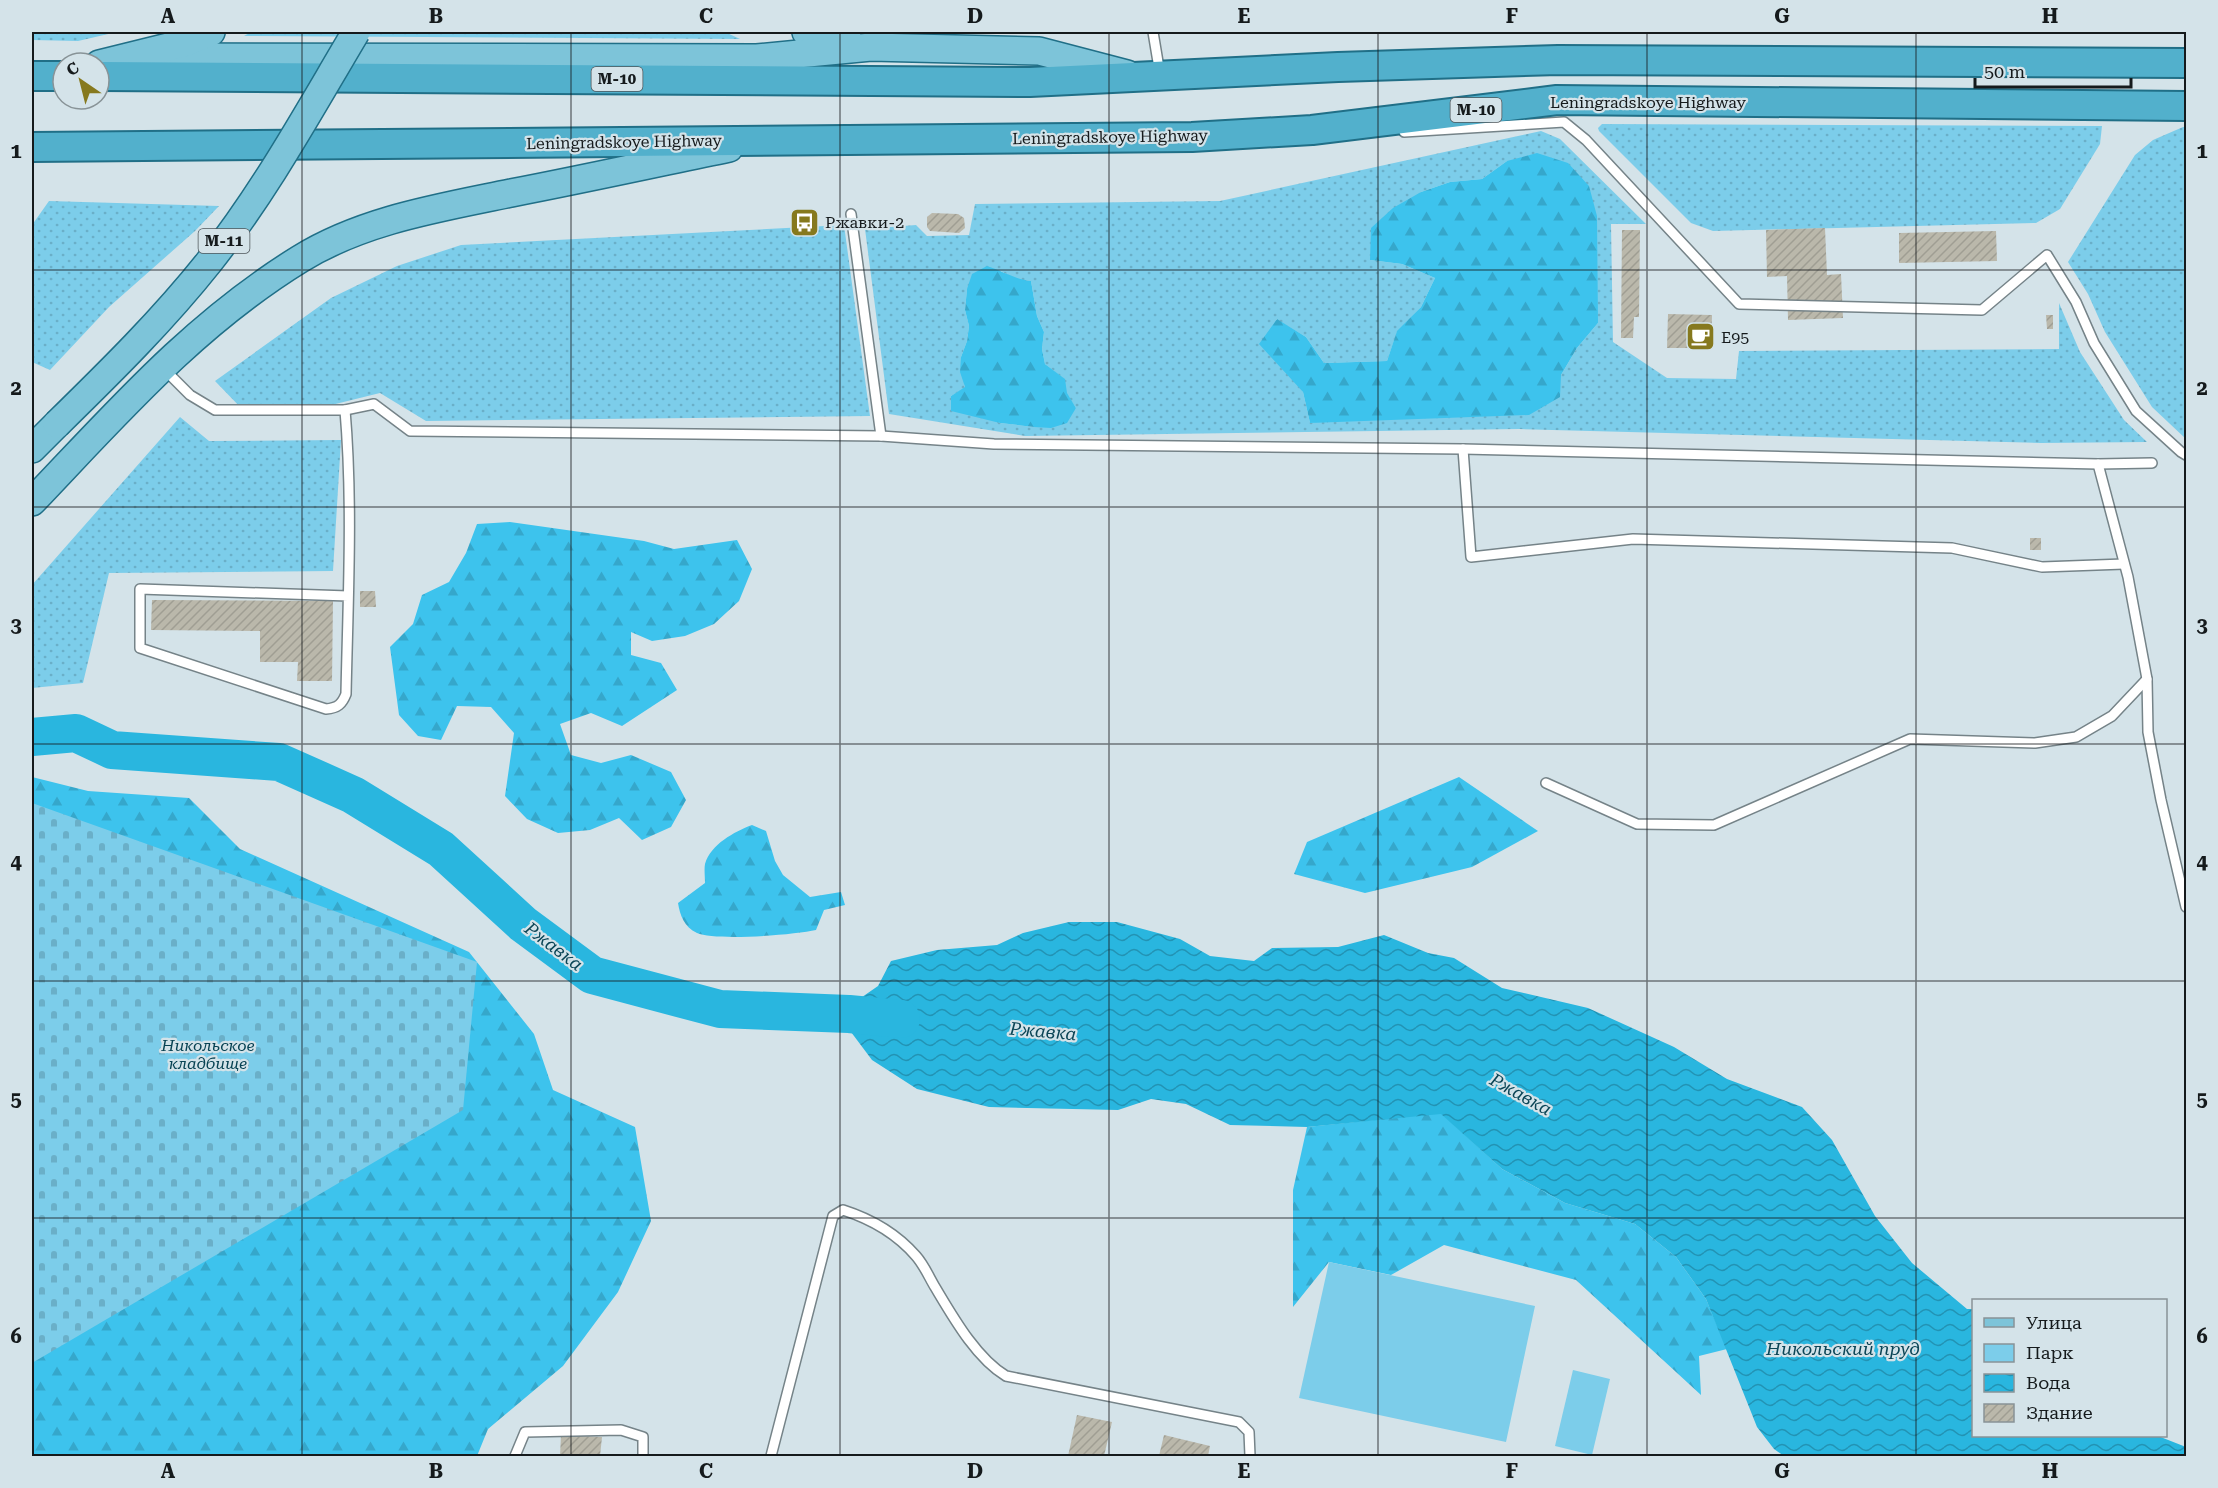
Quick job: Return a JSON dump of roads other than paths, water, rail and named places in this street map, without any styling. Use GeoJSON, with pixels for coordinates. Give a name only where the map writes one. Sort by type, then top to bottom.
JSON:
{"type":"FeatureCollection","features":[{"type":"Feature","properties":{"kind":"highway","name":"М-10"},"geometry":{"type":"LineString","coordinates":[[111,76],[1030,82],[1147,75],[1558,60],[2187,63]]}},
{"type":"Feature","properties":{"kind":"highway","name":"Leningradskoye Highway"},"geometry":{"type":"LineString","coordinates":[[32,147],[1192,137],[1312,130],[1557,100],[2187,106]]}},
{"type":"Feature","properties":{"kind":"main road"},"geometry":{"type":"LineString","coordinates":[[133,57],[184,43],[211,32]]}},
{"type":"Feature","properties":{"kind":"main road","name":"М-11"},"geometry":{"type":"LineString","coordinates":[[32,449],[133,350],[210,261],[269,178],[356,32]]}},
{"type":"Feature","properties":{"kind":"main road"},"geometry":{"type":"LineString","coordinates":[[807,32],[871,47]]}},
{"type":"Feature","properties":{"kind":"main road"},"geometry":{"type":"LineString","coordinates":[[833,32],[871,47]]}},
{"type":"Feature","properties":{"kind":"main road","name":"М-10"},"geometry":{"type":"LineString","coordinates":[[111,62],[133,57],[757,58],[871,47],[1039,51],[1147,75]]}},
{"type":"Feature","properties":{"kind":"main road"},"geometry":{"type":"LineString","coordinates":[[32,502],[161,367],[215,318],[301,258],[351,234],[428,209],[767,141]]}},
{"type":"Feature","properties":{"kind":"lane"},"geometry":{"type":"LineString","coordinates":[[1147,75],[1153,32]]}},
{"type":"Feature","properties":{"kind":"lane"},"geometry":{"type":"LineString","coordinates":[[1399,132],[1564,122],[1586,140],[1739,304],[1982,310],[2047,255],[2076,302],[2094,343],[2136,411],[2187,455]]}},
{"type":"Feature","properties":{"kind":"lane"},"geometry":{"type":"LineString","coordinates":[[1312,130],[1388,131]]}},
{"type":"Feature","properties":{"kind":"lane"},"geometry":{"type":"LineString","coordinates":[[851,214],[881,436]]}},
{"type":"Feature","properties":{"kind":"lane"},"geometry":{"type":"LineString","coordinates":[[161,367],[190,395],[214,410],[345,410],[374,404],[410,431],[881,436],[994,444],[1463,449],[2098,464],[2152,463]]}},
{"type":"Feature","properties":{"kind":"lane"},"geometry":{"type":"LineString","coordinates":[[345,410],[349,460],[348,596],[346,694],[342,703],[335,708],[326,709],[140,648],[140,589],[348,596]]}},
{"type":"Feature","properties":{"kind":"lane"},"geometry":{"type":"LineString","coordinates":[[1463,449],[1471,557],[1633,539],[1952,548],[2042,567],[2124,564]]}},
{"type":"Feature","properties":{"kind":"lane"},"geometry":{"type":"LineString","coordinates":[[2098,464],[2124,564],[2148,680],[2148,732],[2161,800],[2187,907]]}},
{"type":"Feature","properties":{"kind":"lane"},"geometry":{"type":"LineString","coordinates":[[1546,783],[1637,824],[1714,825],[1910,739],[2035,743],[2076,737],[2112,716],[2148,680]]}},
{"type":"Feature","properties":{"kind":"lane"},"geometry":{"type":"LineString","coordinates":[[771,1456],[832,1216],[843,1210],[868,1218],[903,1242],[918,1257],[955,1320],[992,1368],[1006,1376],[1239,1422],[1249,1432],[1250,1456]]}},
{"type":"Feature","properties":{"kind":"lane"},"geometry":{"type":"LineString","coordinates":[[515,1456],[525,1432],[621,1430],[643,1437],[643,1456]]}},
{"type":"Feature","properties":{"kind":"water","name":"Никольский пруд"},"geometry":{"type":"Polygon","coordinates":[[[1069,922],[1117,922],[1180,939],[1210,956],[1254,961],[1272,948],[1338,947],[1384,935],[1428,953],[1454,958],[1502,988],[1588,1008],[1674,1047],[1727,1079],[1802,1107],[1832,1140],[1875,1216],[1912,1263],[1967,1309],[1972,1309],[1972,1437],[2161,1437],[2186,1447],[2186,1456],[1784,1456],[1774,1449],[1757,1427],[1706,1299],[1676,1257],[1635,1224],[1565,1203],[1502,1169],[1441,1114],[1307,1127],[1230,1125],[1186,1104],[1151,1099],[1118,1110],[989,1107],[917,1089],[872,1060],[848,1028],[852,1004],[878,986],[891,961],[937,950],[997,945],[1023,933],[1069,922]]]}},
{"type":"Feature","properties":{"kind":"waterway","name":"Ржавка"},"geometry":{"type":"LineString","coordinates":[[32,737],[76,733],[112,750],[279,762],[353,795],[441,849],[523,924],[592,975],[720,1009],[849,1014],[901,1019]]}},
{"type":"Feature","properties":{"kind":"place","name":"Ржавки-2"},"geometry":{"type":"Point","coordinates":[804,222]}},
{"type":"Feature","properties":{"kind":"place","name":"E95"},"geometry":{"type":"Point","coordinates":[1700,337]}},
{"type":"Feature","properties":{"kind":"park label","name":"Никольское кладбище"},"geometry":{"type":"Point","coordinates":[208,1054]}}]}
